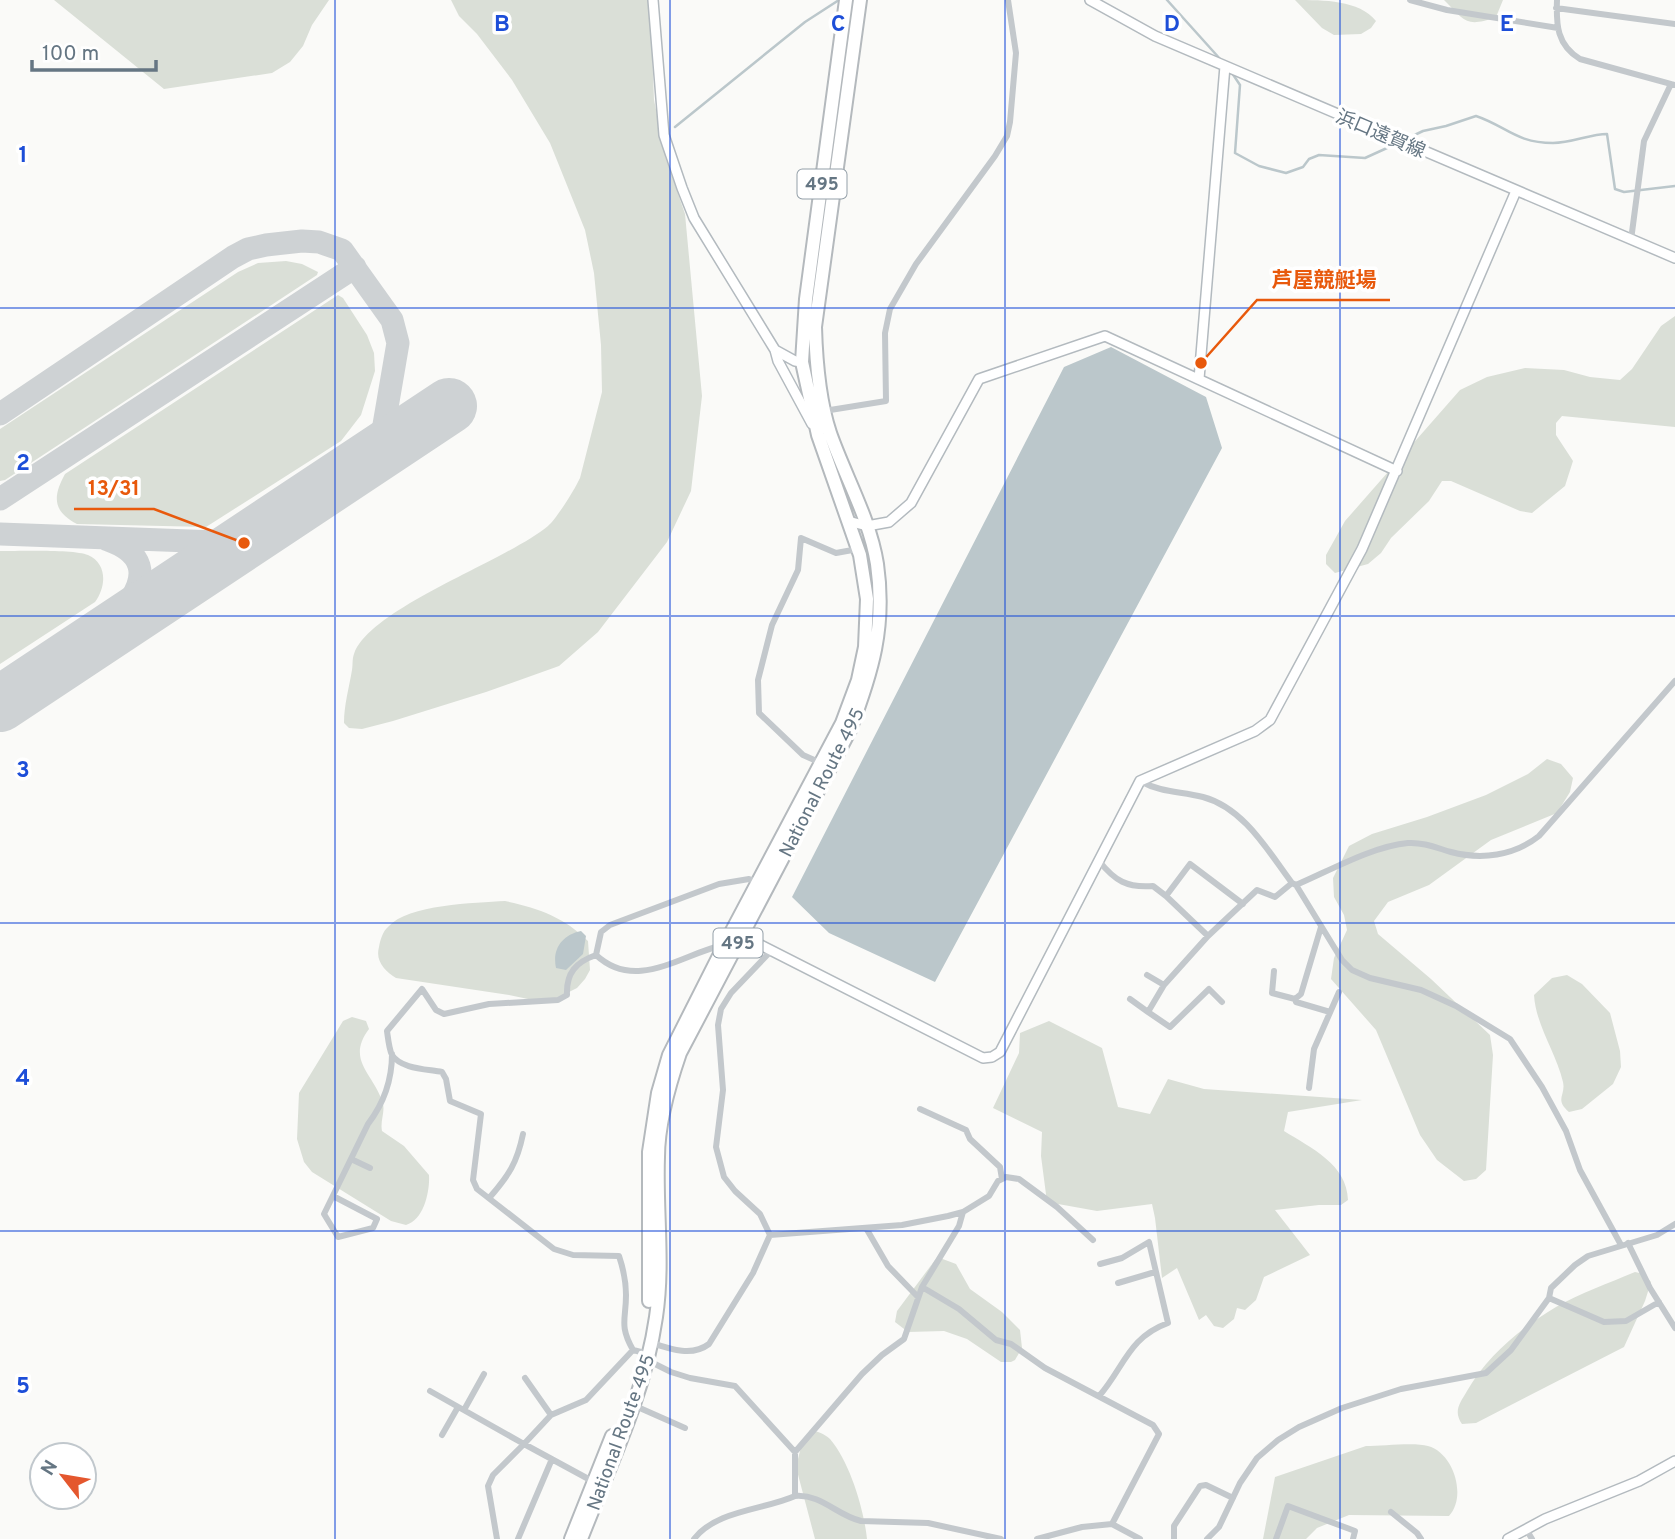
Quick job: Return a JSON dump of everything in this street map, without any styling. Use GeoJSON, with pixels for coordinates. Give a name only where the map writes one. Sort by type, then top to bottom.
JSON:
{"type":"FeatureCollection","features":[{"type":"Feature","properties":{"kind":"highway","name":"National Route 495"},"geometry":{"type":"LineString","coordinates":[[581,1539],[633,1405],[640,1354],[652,1343],[657,1315],[660,1260],[657,1154],[670,1083],[680,1053],[758,882],[842,723],[858,680],[865,647],[867,599],[858,549],[818,435],[816,359],[816,316],[853,3]]}},
{"type":"Feature","properties":{"kind":"highway","name":"National Route 495"},"geometry":{"type":"LineString","coordinates":[[571,1539],[631,1388],[648,1315],[649,1152],[658,1093],[669,1055],[725,944],[737,933],[850,730],[877,648],[880,611],[877,563],[867,526],[830,431],[818,412],[803,362],[806,299],[853,3]]}},
{"type":"Feature","properties":{"kind":"street"},"geometry":{"type":"LineString","coordinates":[[653,0],[664,135],[682,188],[694,218],[775,350],[778,361],[818,435]]}},
{"type":"Feature","properties":{"kind":"street"},"geometry":{"type":"LineString","coordinates":[[818,412],[887,401],[885,333],[890,309],[916,264],[1007,136],[1016,53],[1008,0]]}},
{"type":"Feature","properties":{"kind":"street","name":"浜口遠賀線"},"geometry":{"type":"LineString","coordinates":[[1090,0],[1155,36],[1675,258]]}},
{"type":"Feature","properties":{"kind":"street"},"geometry":{"type":"LineString","coordinates":[[1410,0],[1447,10],[1558,29]]}},
{"type":"Feature","properties":{"kind":"street"},"geometry":{"type":"LineString","coordinates":[[1631,240],[1644,141],[1673,85],[1580,59],[1564,47],[1558,29],[1556,4],[1675,24]]}},
{"type":"Feature","properties":{"kind":"street"},"geometry":{"type":"LineString","coordinates":[[1199,379],[1225,66]]}},
{"type":"Feature","properties":{"kind":"street"},"geometry":{"type":"LineString","coordinates":[[737,933],[983,1058],[1000,1052],[1140,781],[1255,731],[1270,720],[1362,548],[1516,191]]}},
{"type":"Feature","properties":{"kind":"street"},"geometry":{"type":"LineString","coordinates":[[848,521],[867,526],[889,522],[911,503],[979,379],[1105,336],[1396,471]]}},
{"type":"Feature","properties":{"kind":"street"},"geometry":{"type":"LineString","coordinates":[[775,350],[794,361],[803,362]]}},
{"type":"Feature","properties":{"kind":"street"},"geometry":{"type":"LineString","coordinates":[[821,763],[803,755],[759,713],[758,680],[772,625],[798,570],[801,538],[836,553],[858,549]]}},
{"type":"Feature","properties":{"kind":"street"},"geometry":{"type":"LineString","coordinates":[[1148,1012],[1164,985],[1208,936],[1257,890],[1275,897],[1294,884],[1377,851],[1408,843],[1475,856],[1504,853],[1530,843],[1675,681]]}},
{"type":"Feature","properties":{"kind":"street"},"geometry":{"type":"LineString","coordinates":[[1140,781],[1157,790],[1217,802],[1240,817],[1294,884],[1342,960],[1352,970],[1370,978],[1421,990],[1456,1006],[1510,1039],[1523,1055],[1566,1131],[1580,1170],[1675,1328]]}},
{"type":"Feature","properties":{"kind":"street"},"geometry":{"type":"LineString","coordinates":[[1099,861],[1110,875],[1133,887],[1153,886],[1208,936]]}},
{"type":"Feature","properties":{"kind":"street"},"geometry":{"type":"LineString","coordinates":[[1166,895],[1189,864],[1243,904]]}},
{"type":"Feature","properties":{"kind":"street"},"geometry":{"type":"LineString","coordinates":[[596,955],[601,932],[610,925],[719,884],[749,879],[758,882]]}},
{"type":"Feature","properties":{"kind":"street"},"geometry":{"type":"LineString","coordinates":[[1295,999],[1301,994],[1309,973],[1321,927]]}},
{"type":"Feature","properties":{"kind":"street"},"geometry":{"type":"LineString","coordinates":[[596,955],[615,967],[634,973],[725,944]]}},
{"type":"Feature","properties":{"kind":"street"},"geometry":{"type":"LineString","coordinates":[[652,1343],[674,1350],[692,1351],[701,1350],[709,1344],[754,1273],[770,1235],[760,1213],[724,1177],[716,1147],[723,1090],[718,1025],[721,1009],[732,993],[772,950]]}},
{"type":"Feature","properties":{"kind":"street"},"geometry":{"type":"LineString","coordinates":[[333,1196],[377,1219],[373,1227],[338,1237],[324,1214],[351,1159],[388,1090],[392,1072],[387,1031],[422,989],[436,1010],[444,1014],[489,1004],[558,1000],[567,995],[569,975],[577,964],[596,955]]}},
{"type":"Feature","properties":{"kind":"street"},"geometry":{"type":"LineString","coordinates":[[1274,971],[1272,993],[1330,1012]]}},
{"type":"Feature","properties":{"kind":"street"},"geometry":{"type":"LineString","coordinates":[[1147,975],[1164,985]]}},
{"type":"Feature","properties":{"kind":"street"},"geometry":{"type":"LineString","coordinates":[[1170,1027],[1209,989],[1222,1002]]}},
{"type":"Feature","properties":{"kind":"street"},"geometry":{"type":"LineString","coordinates":[[1309,1087],[1314,1049],[1339,992]]}},
{"type":"Feature","properties":{"kind":"street"},"geometry":{"type":"LineString","coordinates":[[1130,999],[1178,1033]]}},
{"type":"Feature","properties":{"kind":"street"},"geometry":{"type":"LineString","coordinates":[[391,1054],[407,1066],[442,1072],[450,1101],[481,1114],[473,1180],[477,1189],[554,1249],[573,1255],[619,1256],[626,1297],[623,1312],[625,1336],[640,1354],[671,1372],[735,1387],[794,1452],[795,1496]]}},
{"type":"Feature","properties":{"kind":"street"},"geometry":{"type":"LineString","coordinates":[[920,1110],[966,1130],[970,1139],[1000,1167],[1002,1179]]}},
{"type":"Feature","properties":{"kind":"street"},"geometry":{"type":"LineString","coordinates":[[490,1198],[511,1172],[519,1156],[523,1134]]}},
{"type":"Feature","properties":{"kind":"street"},"geometry":{"type":"LineString","coordinates":[[351,1159],[370,1168]]}},
{"type":"Feature","properties":{"kind":"street"},"geometry":{"type":"LineString","coordinates":[[770,1235],[902,1225],[963,1212],[989,1196],[998,1181],[1019,1179],[1057,1207],[1093,1240]]}},
{"type":"Feature","properties":{"kind":"street"},"geometry":{"type":"LineString","coordinates":[[794,1452],[862,1374],[904,1339],[922,1287],[959,1226],[963,1212]]}},
{"type":"Feature","properties":{"kind":"street"},"geometry":{"type":"LineString","coordinates":[[1207,1539],[1219,1527],[1240,1483],[1258,1458],[1278,1440],[1299,1427],[1342,1408],[1401,1389],[1486,1373],[1511,1350],[1549,1298],[1551,1287],[1574,1265],[1588,1256],[1657,1234],[1675,1224]]}},
{"type":"Feature","properties":{"kind":"street"},"geometry":{"type":"LineString","coordinates":[[866,1228],[888,1266],[918,1297]]}},
{"type":"Feature","properties":{"kind":"street"},"geometry":{"type":"LineString","coordinates":[[1100,1264],[1122,1258],[1149,1242],[1168,1323],[1151,1329],[1130,1351],[1100,1395]]}},
{"type":"Feature","properties":{"kind":"street"},"geometry":{"type":"LineString","coordinates":[[1118,1283],[1156,1272]]}},
{"type":"Feature","properties":{"kind":"street"},"geometry":{"type":"LineString","coordinates":[[922,1287],[959,1309],[996,1340],[1011,1344],[1045,1368],[1153,1425],[1159,1434],[1112,1524]]}},
{"type":"Feature","properties":{"kind":"street"},"geometry":{"type":"LineString","coordinates":[[1549,1298],[1604,1322],[1626,1321],[1659,1302]]}},
{"type":"Feature","properties":{"kind":"street"},"geometry":{"type":"LineString","coordinates":[[497,1539],[488,1486],[493,1475],[551,1415],[586,1400],[640,1354]]}},
{"type":"Feature","properties":{"kind":"street"},"geometry":{"type":"LineString","coordinates":[[442,1435],[484,1374]]}},
{"type":"Feature","properties":{"kind":"street"},"geometry":{"type":"LineString","coordinates":[[525,1378],[551,1415]]}},
{"type":"Feature","properties":{"kind":"street"},"geometry":{"type":"LineString","coordinates":[[429,1391],[594,1482]]}},
{"type":"Feature","properties":{"kind":"street"},"geometry":{"type":"LineString","coordinates":[[633,1405],[685,1428]]}},
{"type":"Feature","properties":{"kind":"street"},"geometry":{"type":"LineString","coordinates":[[518,1539],[552,1459]]}},
{"type":"Feature","properties":{"kind":"street"},"geometry":{"type":"LineString","coordinates":[[1508,1539],[1545,1519],[1639,1480],[1675,1461]]}},
{"type":"Feature","properties":{"kind":"street"},"geometry":{"type":"LineString","coordinates":[[1174,1539],[1174,1526],[1200,1486],[1206,1485],[1233,1498]]}},
{"type":"Feature","properties":{"kind":"street"},"geometry":{"type":"LineString","coordinates":[[694,1539],[717,1521],[795,1496],[817,1497],[851,1518],[861,1521],[928,1523],[1001,1539]]}},
{"type":"Feature","properties":{"kind":"street"},"geometry":{"type":"LineString","coordinates":[[1276,1539],[1288,1506],[1355,1531],[1353,1539]]}},
{"type":"Feature","properties":{"kind":"street"},"geometry":{"type":"LineString","coordinates":[[1391,1512],[1421,1539]]}},
{"type":"Feature","properties":{"kind":"street"},"geometry":{"type":"LineString","coordinates":[[1037,1539],[1082,1527],[1112,1524],[1140,1539]]}},
{"type":"Feature","properties":{"kind":"street"},"geometry":{"type":"LineString","coordinates":[[1526,1530],[1532,1539]]}},
{"type":"Feature","properties":{"kind":"shaded area"},"geometry":{"type":"Polygon","coordinates":[[[54,0],[329,0],[312,25],[303,46],[290,62],[272,73],[164,89],[54,0]]]}},
{"type":"Feature","properties":{"kind":"shaded area"},"geometry":{"type":"Polygon","coordinates":[[[451,0],[650,0],[654,100],[666,159],[685,214],[702,396],[691,491],[667,542],[598,632],[559,666],[393,721],[362,729],[349,728],[344,723],[344,716],[353,658],[365,637],[411,603],[528,540],[548,526],[566,503],[580,478],[602,392],[601,345],[594,273],[585,230],[550,143],[512,80],[477,34],[459,16],[451,0]]]}},
{"type":"Feature","properties":{"kind":"shaded area"},"geometry":{"type":"Polygon","coordinates":[[[1295,0],[1351,5],[1369,14],[1376,21],[1361,34],[1334,35],[1322,28],[1295,0]]]}},
{"type":"Feature","properties":{"kind":"shaded area"},"geometry":{"type":"Polygon","coordinates":[[[1444,0],[1503,0],[1496,17],[1472,22],[1462,18],[1444,0]]]}},
{"type":"Feature","properties":{"kind":"shaded area"},"geometry":{"type":"Polygon","coordinates":[[[286,261],[302,264],[318,272],[317,275],[0,481],[0,429],[238,272],[258,263],[286,261]]]}},
{"type":"Feature","properties":{"kind":"shaded area"},"geometry":{"type":"Polygon","coordinates":[[[338,295],[343,298],[367,335],[374,353],[375,371],[361,415],[341,441],[206,527],[77,524],[63,514],[57,496],[65,474],[338,295]]]}},
{"type":"Feature","properties":{"kind":"shaded area"},"geometry":{"type":"Polygon","coordinates":[[[1675,316],[1675,427],[1562,416],[1556,423],[1556,435],[1573,461],[1565,486],[1532,513],[1520,511],[1451,481],[1442,481],[1429,501],[1368,564],[1335,573],[1326,564],[1326,555],[1345,521],[1460,390],[1487,377],[1525,368],[1564,370],[1590,377],[1620,380],[1632,369],[1661,326],[1675,316]]]}},
{"type":"Feature","properties":{"kind":"shaded area"},"geometry":{"type":"Polygon","coordinates":[[[1111,347],[1206,397],[1222,448],[935,982],[829,933],[792,897],[1064,367],[1111,347]]]}},
{"type":"Feature","properties":{"kind":"shaded area"},"geometry":{"type":"Polygon","coordinates":[[[0,551],[71,552],[88,555],[99,564],[103,583],[95,602],[0,664],[0,551]]]}},
{"type":"Feature","properties":{"kind":"shaded area"},"geometry":{"type":"Polygon","coordinates":[[[1547,759],[1561,764],[1573,778],[1570,792],[1557,813],[1491,840],[1429,885],[1388,902],[1374,921],[1378,934],[1490,1035],[1493,1055],[1486,1170],[1476,1179],[1464,1181],[1437,1160],[1420,1135],[1376,1030],[1331,979],[1334,958],[1347,930],[1344,915],[1334,897],[1333,878],[1349,846],[1372,834],[1486,795],[1528,774],[1547,759]]]}},
{"type":"Feature","properties":{"kind":"shaded area"},"geometry":{"type":"Polygon","coordinates":[[[505,901],[550,915],[570,926],[588,941],[590,970],[577,988],[547,1003],[396,978],[385,969],[378,957],[382,936],[398,919],[443,906],[505,901]]]}},
{"type":"Feature","properties":{"kind":"shaded area"},"geometry":{"type":"Polygon","coordinates":[[[581,931],[586,936],[583,954],[566,970],[556,968],[557,949],[560,944],[564,939],[581,931]]]}},
{"type":"Feature","properties":{"kind":"shaded area"},"geometry":{"type":"Polygon","coordinates":[[[1567,975],[1582,984],[1610,1013],[1620,1051],[1621,1067],[1613,1084],[1582,1109],[1569,1112],[1562,1104],[1563,1082],[1538,1017],[1534,995],[1552,978],[1567,975]]]}},
{"type":"Feature","properties":{"kind":"shaded area"},"geometry":{"type":"Polygon","coordinates":[[[352,1017],[366,1021],[369,1029],[362,1040],[361,1059],[383,1104],[382,1131],[404,1146],[429,1175],[427,1197],[421,1211],[406,1225],[391,1221],[312,1172],[304,1162],[297,1139],[299,1093],[343,1021],[352,1017]]]}},
{"type":"Feature","properties":{"kind":"shaded area"},"geometry":{"type":"Polygon","coordinates":[[[1049,1021],[1102,1048],[1118,1107],[1150,1114],[1168,1079],[1204,1089],[1362,1100],[1288,1112],[1284,1131],[1326,1158],[1341,1176],[1348,1200],[1341,1205],[1275,1210],[1310,1255],[1264,1277],[1256,1300],[1245,1310],[1237,1308],[1234,1319],[1223,1328],[1214,1326],[1206,1315],[1199,1320],[1177,1268],[1162,1278],[1152,1204],[1097,1211],[1047,1202],[1041,1156],[1042,1132],[993,1108],[1019,1053],[1020,1033],[1049,1021]]]}},
{"type":"Feature","properties":{"kind":"shaded area"},"geometry":{"type":"Polygon","coordinates":[[[940,1258],[956,1264],[970,1289],[1002,1312],[1020,1330],[1022,1348],[1015,1360],[1001,1362],[967,1339],[944,1331],[908,1332],[895,1322],[897,1311],[935,1260],[940,1258]]]}},
{"type":"Feature","properties":{"kind":"shaded area"},"geometry":{"type":"Polygon","coordinates":[[[1635,1272],[1644,1274],[1651,1282],[1624,1347],[1476,1423],[1462,1424],[1458,1411],[1462,1399],[1475,1378],[1506,1343],[1556,1307],[1635,1272]]]}},
{"type":"Feature","properties":{"kind":"shaded area"},"geometry":{"type":"Polygon","coordinates":[[[810,1430],[830,1439],[844,1460],[863,1514],[867,1539],[815,1539],[796,1467],[801,1447],[810,1430]]]}},
{"type":"Feature","properties":{"kind":"shaded area"},"geometry":{"type":"Polygon","coordinates":[[[1415,1444],[1437,1450],[1451,1466],[1457,1487],[1457,1498],[1449,1516],[1349,1515],[1317,1528],[1306,1539],[1263,1539],[1275,1477],[1366,1446],[1415,1444]]]}},
{"type":"Feature","properties":{"kind":"waterway"},"geometry":{"type":"LineString","coordinates":[[675,127],[805,22],[839,0]]}},
{"type":"Feature","properties":{"kind":"waterway"},"geometry":{"type":"LineString","coordinates":[[1167,0],[1221,60]]}},
{"type":"Feature","properties":{"kind":"waterway"},"geometry":{"type":"LineString","coordinates":[[1232,73],[1240,85],[1235,153],[1259,166],[1286,173],[1303,167],[1309,159],[1319,155],[1365,158],[1398,143]]}},
{"type":"Feature","properties":{"kind":"waterway"},"geometry":{"type":"LineString","coordinates":[[1404,140],[1423,131],[1476,116],[1520,137],[1540,142],[1560,143],[1607,134],[1615,189],[1624,192],[1675,186]]}},
{"type":"Feature","properties":{"kind":"taxiway"},"geometry":{"type":"LineString","coordinates":[[0,414],[233,257],[248,249],[266,245],[319,242],[342,250],[392,320],[398,343],[379,454]]}},
{"type":"Feature","properties":{"kind":"taxiway"},"geometry":{"type":"LineString","coordinates":[[0,499],[355,267]]}},
{"type":"Feature","properties":{"kind":"taxiway"},"geometry":{"type":"LineString","coordinates":[[0,534],[244,543]]}},
{"type":"Feature","properties":{"kind":"taxiway"},"geometry":{"type":"LineString","coordinates":[[75,655],[119,614],[132,598],[139,581],[139,566],[129,552],[108,540]]}},
{"type":"Feature","properties":{"kind":"runway"},"geometry":{"type":"LineString","coordinates":[[0,704],[449,406]]}},
{"type":"Feature","properties":{"kind":"place","name":"芦屋競艇場"},"geometry":{"type":"Point","coordinates":[1201,363]}},
{"type":"Feature","properties":{"kind":"place","name":"13/31"},"geometry":{"type":"Point","coordinates":[244,543]}}]}
